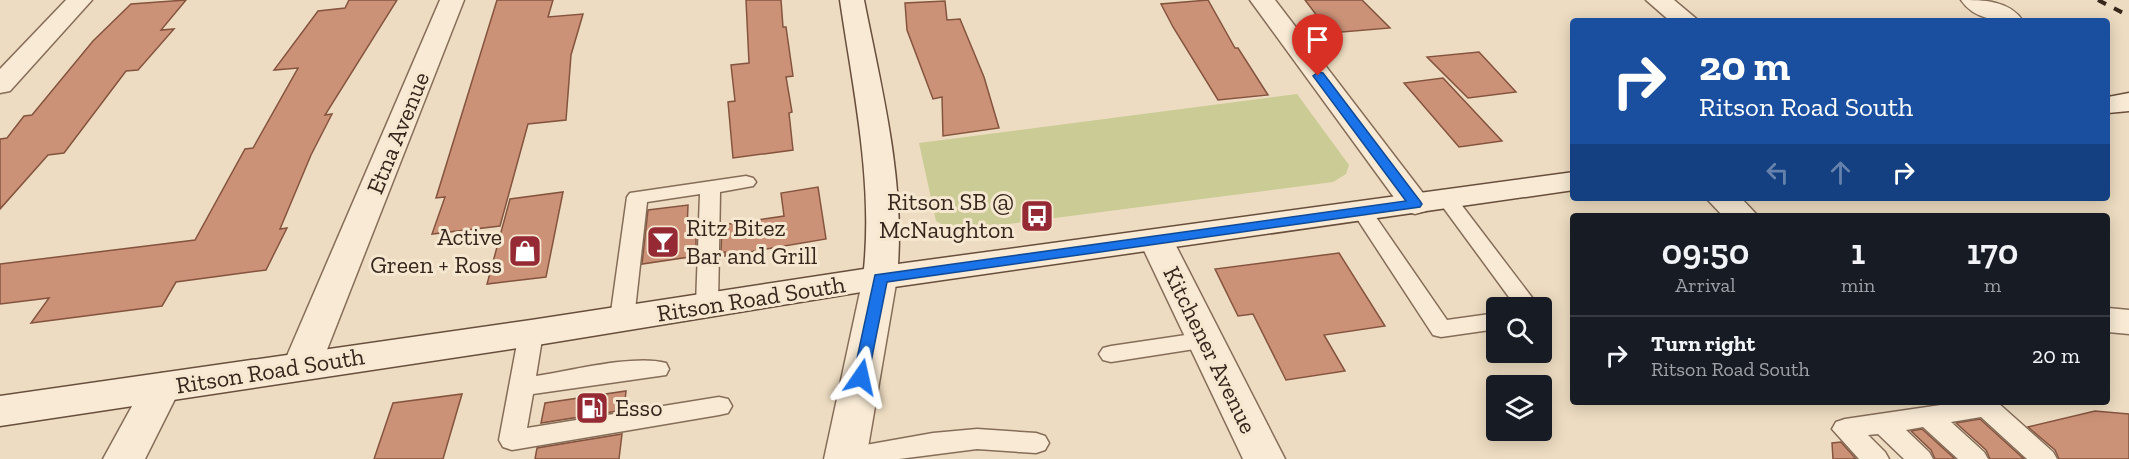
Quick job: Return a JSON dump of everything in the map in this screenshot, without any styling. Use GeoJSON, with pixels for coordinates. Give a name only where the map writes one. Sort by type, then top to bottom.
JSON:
{"type":"FeatureCollection","features":[{"type":"Feature","properties":{"kind":"street"},"geometry":{"type":"LineString","coordinates":[[0,85],[80,0]]}},
{"type":"Feature","properties":{"kind":"street","name":"Etna Avenue"},"geometry":{"type":"LineString","coordinates":[[302,365],[452,0]]}},
{"type":"Feature","properties":{"kind":"street"},"geometry":{"type":"LineString","coordinates":[[844,459],[880,278],[884,232],[881,173],[852,0]]}},
{"type":"Feature","properties":{"kind":"street"},"geometry":{"type":"LineString","coordinates":[[1262,0],[1431,202]]}},
{"type":"Feature","properties":{"kind":"street"},"geometry":{"type":"LineString","coordinates":[[1658,0],[1682,18]]}},
{"type":"Feature","properties":{"kind":"street"},"geometry":{"type":"LineString","coordinates":[[1973,0],[2005,18]]}},
{"type":"Feature","properties":{"kind":"street"},"geometry":{"type":"LineString","coordinates":[[2110,105],[2129,102]]}},
{"type":"Feature","properties":{"kind":"street","name":"Ritson Road South"},"geometry":{"type":"LineString","coordinates":[[0,411],[531,333],[880,278],[1570,182]]}},
{"type":"Feature","properties":{"kind":"street"},"geometry":{"type":"LineString","coordinates":[[1725,201],[1739,213]]}},
{"type":"Feature","properties":{"kind":"street","name":"Kitchener Avenue"},"geometry":{"type":"LineString","coordinates":[[1156,240],[1264,459]]}},
{"type":"Feature","properties":{"kind":"street"},"geometry":{"type":"LineString","coordinates":[[2110,320],[2129,322]]}},
{"type":"Feature","properties":{"kind":"street"},"geometry":{"type":"LineString","coordinates":[[124,459],[162,387]]}},
{"type":"Feature","properties":{"kind":"lane"},"geometry":{"type":"LineString","coordinates":[[622,319],[637,197],[746,182]]}},
{"type":"Feature","properties":{"kind":"lane"},"geometry":{"type":"LineString","coordinates":[[707,305],[711,187]]}},
{"type":"Feature","properties":{"kind":"lane"},"geometry":{"type":"LineString","coordinates":[[1431,202],[1519,297]]}},
{"type":"Feature","properties":{"kind":"lane"},"geometry":{"type":"LineString","coordinates":[[1362,211],[1441,329],[1486,323]]}},
{"type":"Feature","properties":{"kind":"lane"},"geometry":{"type":"LineString","coordinates":[[531,333],[512,440],[719,406]]}},
{"type":"Feature","properties":{"kind":"lane"},"geometry":{"type":"LineString","coordinates":[[1111,354],[1206,340]]}},
{"type":"Feature","properties":{"kind":"lane"},"geometry":{"type":"LineString","coordinates":[[522,387],[631,370],[657,369]]}},
{"type":"Feature","properties":{"kind":"lane"},"geometry":{"type":"LineString","coordinates":[[1876,459],[1845,429],[1986,407],[2044,459]]}},
{"type":"Feature","properties":{"kind":"lane"},"geometry":{"type":"LineString","coordinates":[[1928,417],[1975,459]]}},
{"type":"Feature","properties":{"kind":"lane"},"geometry":{"type":"LineString","coordinates":[[1883,423],[1920,459]]}},
{"type":"Feature","properties":{"kind":"lane"},"geometry":{"type":"LineString","coordinates":[[844,459],[933,443],[977,439],[1036,443]]}},
{"type":"Feature","properties":{"kind":"green space"},"geometry":{"type":"Polygon","coordinates":[[[1297,94],[1349,165],[1346,174],[1333,182],[970,229],[949,228],[936,221],[919,143],[1297,94]]]}},
{"type":"Feature","properties":{"kind":"building"},"geometry":{"type":"Polygon","coordinates":[[[186,0],[161,30],[174,29],[138,70],[126,71],[64,153],[48,155],[0,209],[0,139],[7,138],[24,116],[32,115],[93,41],[131,4],[186,0]]]}},
{"type":"Feature","properties":{"kind":"building"},"geometry":{"type":"Polygon","coordinates":[[[349,0],[397,0],[325,115],[332,114],[311,155],[280,229],[287,228],[266,270],[176,282],[162,306],[31,323],[49,298],[0,304],[0,264],[195,240],[245,149],[253,148],[298,68],[274,70],[318,11],[345,8],[349,0]]]}},
{"type":"Feature","properties":{"kind":"building"},"geometry":{"type":"Polygon","coordinates":[[[497,0],[553,0],[548,17],[583,14],[571,55],[566,120],[528,124],[500,226],[432,234],[445,197],[436,198],[497,0]]]}},
{"type":"Feature","properties":{"kind":"building"},"geometry":{"type":"Polygon","coordinates":[[[746,0],[781,0],[783,27],[786,27],[793,76],[786,77],[792,112],[789,113],[793,150],[733,158],[728,102],[735,101],[731,65],[749,63],[746,0]]]}},
{"type":"Feature","properties":{"kind":"building"},"geometry":{"type":"Polygon","coordinates":[[[1208,0],[1235,48],[1238,48],[1268,95],[1218,100],[1161,4],[1208,0]]]}},
{"type":"Feature","properties":{"kind":"building"},"geometry":{"type":"Polygon","coordinates":[[[1305,0],[1362,0],[1390,28],[1330,33],[1305,0]]]}},
{"type":"Feature","properties":{"kind":"building"},"geometry":{"type":"Polygon","coordinates":[[[945,1],[947,20],[960,19],[984,77],[999,128],[943,136],[942,97],[933,99],[907,30],[905,3],[945,1]]]}},
{"type":"Feature","properties":{"kind":"building"},"geometry":{"type":"Polygon","coordinates":[[[1479,52],[1516,92],[1468,98],[1427,57],[1479,52]]]}},
{"type":"Feature","properties":{"kind":"building"},"geometry":{"type":"Polygon","coordinates":[[[1443,78],[1502,141],[1459,147],[1404,83],[1443,78]]]}},
{"type":"Feature","properties":{"kind":"building"},"geometry":{"type":"Polygon","coordinates":[[[818,187],[826,239],[725,256],[725,252],[721,253],[722,225],[784,216],[781,193],[818,187]]]}},
{"type":"Feature","properties":{"kind":"building"},"geometry":{"type":"Polygon","coordinates":[[[563,192],[546,277],[487,284],[510,199],[563,192]]]}},
{"type":"Feature","properties":{"kind":"building"},"geometry":{"type":"Polygon","coordinates":[[[688,205],[687,231],[696,229],[696,256],[642,264],[648,210],[688,205]]]}},
{"type":"Feature","properties":{"kind":"building"},"geometry":{"type":"Polygon","coordinates":[[[1339,253],[1385,326],[1324,335],[1345,371],[1286,380],[1253,314],[1238,316],[1215,269],[1339,253]]]}},
{"type":"Feature","properties":{"kind":"building"},"geometry":{"type":"Polygon","coordinates":[[[626,391],[624,410],[541,423],[545,403],[626,391]]]}},
{"type":"Feature","properties":{"kind":"building"},"geometry":{"type":"Polygon","coordinates":[[[462,394],[443,459],[374,459],[393,403],[462,394]]]}},
{"type":"Feature","properties":{"kind":"building"},"geometry":{"type":"Polygon","coordinates":[[[2095,411],[2129,414],[2129,459],[2059,459],[2055,450],[2028,427],[2095,411]]]}},
{"type":"Feature","properties":{"kind":"building"},"geometry":{"type":"Polygon","coordinates":[[[1980,419],[2024,459],[1990,459],[1986,450],[1956,423],[1980,419]]]}},
{"type":"Feature","properties":{"kind":"building"},"geometry":{"type":"Polygon","coordinates":[[[1922,429],[1955,459],[1935,459],[1931,450],[1911,431],[1922,429]]]}},
{"type":"Feature","properties":{"kind":"building"},"geometry":{"type":"Polygon","coordinates":[[[622,434],[619,459],[535,459],[537,448],[622,434]]]}},
{"type":"Feature","properties":{"kind":"building"},"geometry":{"type":"Polygon","coordinates":[[[1841,442],[1856,459],[1833,459],[1832,443],[1841,442]]]}},
{"type":"Feature","properties":{"kind":"railway"},"geometry":{"type":"LineString","coordinates":[[2098,0],[2129,16]]}},
{"type":"Feature","properties":{"kind":"place","name":"Ritson SB @ McNaughton"},"geometry":{"type":"Point","coordinates":[1037,216]}},
{"type":"Feature","properties":{"kind":"place","name":"Ritz Bitez Bar and Grill"},"geometry":{"type":"Point","coordinates":[663,242]}},
{"type":"Feature","properties":{"kind":"place","name":"Active Green + Ross"},"geometry":{"type":"Point","coordinates":[525,251]}},
{"type":"Feature","properties":{"kind":"place","name":"Esso"},"geometry":{"type":"Point","coordinates":[592,408]}},
{"type":"Feature","properties":{"kind":"route"},"geometry":{"type":"LineString","coordinates":[[861,377],[880,278],[1415,204],[1318,76]]}}]}
